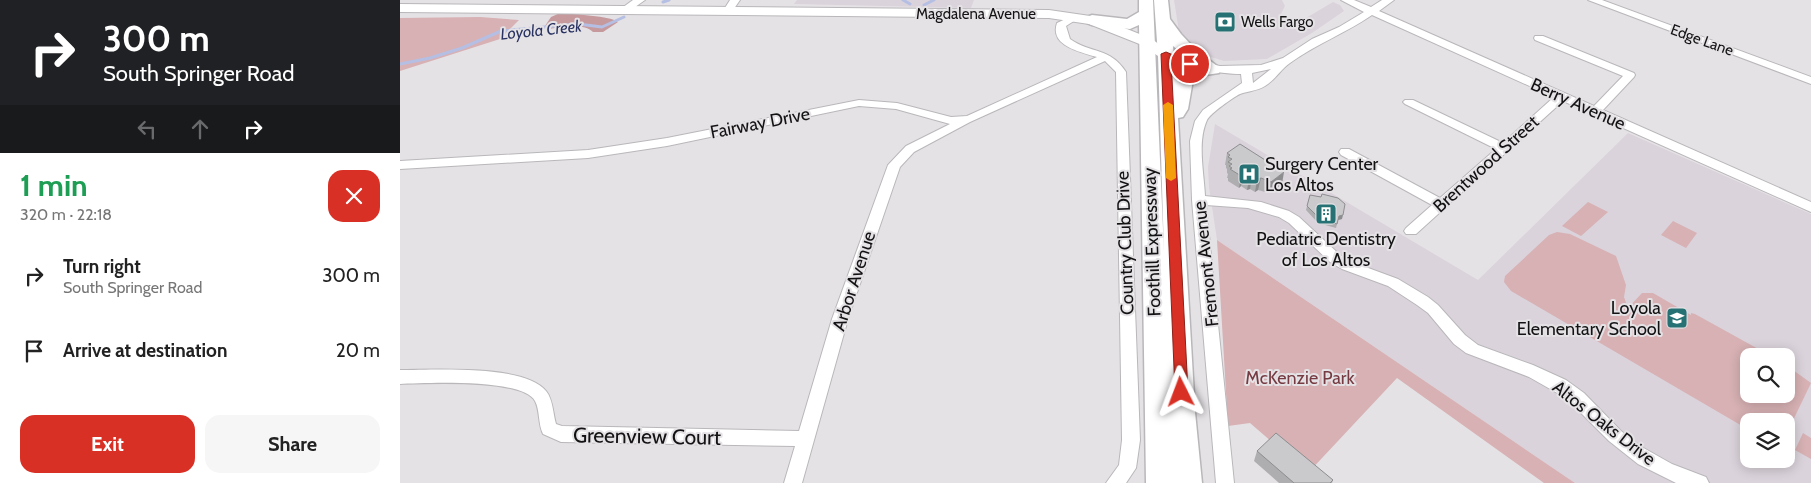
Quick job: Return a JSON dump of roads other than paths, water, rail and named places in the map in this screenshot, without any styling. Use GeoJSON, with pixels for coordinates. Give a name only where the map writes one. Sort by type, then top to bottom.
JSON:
{"type":"FeatureCollection","features":[{"type":"Feature","properties":{"kind":"highway","name":"Foothill Expressway"},"geometry":{"type":"LineString","coordinates":[[1160,483],[1154,49],[1163,20],[1161,0]]}},
{"type":"Feature","properties":{"kind":"highway","name":"Foothill Expressway"},"geometry":{"type":"LineString","coordinates":[[1146,7],[1169,128],[1188,483]]}},
{"type":"Feature","properties":{"kind":"highway"},"geometry":{"type":"LineString","coordinates":[[1092,20],[1130,24],[1146,7]]}},
{"type":"Feature","properties":{"kind":"highway"},"geometry":{"type":"LineString","coordinates":[[1163,20],[1179,45],[1189,54],[1213,69]]}},
{"type":"Feature","properties":{"kind":"highway"},"geometry":{"type":"LineString","coordinates":[[1169,128],[1179,110],[1182,84],[1185,77],[1191,73],[1213,69]]}},
{"type":"Feature","properties":{"kind":"main road","name":"Magdalena Avenue"},"geometry":{"type":"LineString","coordinates":[[400,8],[625,10],[731,5],[1041,14],[1092,20],[1154,49]]}},
{"type":"Feature","properties":{"kind":"main road","name":"Magdalena Avenue"},"geometry":{"type":"LineString","coordinates":[[1072,18],[1154,49]]}},
{"type":"Feature","properties":{"kind":"street"},"geometry":{"type":"LineString","coordinates":[[625,10],[640,0]]}},
{"type":"Feature","properties":{"kind":"street","name":"Berry Avenue"},"geometry":{"type":"LineString","coordinates":[[1346,0],[1811,207]]}},
{"type":"Feature","properties":{"kind":"street"},"geometry":{"type":"LineString","coordinates":[[1154,49],[1193,65],[1213,69],[1269,67],[1284,62],[1321,38],[1354,22],[1389,0]]}},
{"type":"Feature","properties":{"kind":"street","name":"Edge Lane"},"geometry":{"type":"LineString","coordinates":[[1593,0],[1811,80]]}},
{"type":"Feature","properties":{"kind":"street"},"geometry":{"type":"LineString","coordinates":[[1072,18],[1070,27],[1063,34],[1064,39],[1070,44],[1106,57]]}},
{"type":"Feature","properties":{"kind":"street"},"geometry":{"type":"LineString","coordinates":[[1354,22],[1364,23],[1371,18],[1384,18]]}},
{"type":"Feature","properties":{"kind":"street"},"geometry":{"type":"LineString","coordinates":[[1539,38],[1630,75],[1595,111]]}},
{"type":"Feature","properties":{"kind":"street","name":"Fairway Drive"},"geometry":{"type":"LineString","coordinates":[[400,166],[588,154],[667,142],[859,103],[896,106],[951,121],[969,119],[1106,57]]}},
{"type":"Feature","properties":{"kind":"street","name":"Country Club Drive"},"geometry":{"type":"LineString","coordinates":[[1106,57],[1115,63],[1121,72],[1131,440],[1127,475],[1115,483]]}},
{"type":"Feature","properties":{"kind":"street"},"geometry":{"type":"LineString","coordinates":[[1239,91],[1252,89],[1270,78],[1284,62]]}},
{"type":"Feature","properties":{"kind":"street"},"geometry":{"type":"LineString","coordinates":[[1239,91],[1247,84],[1248,79],[1245,69]]}},
{"type":"Feature","properties":{"kind":"street","name":"Fremont Avenue"},"geometry":{"type":"LineString","coordinates":[[1225,483],[1199,200],[1196,141],[1200,121],[1212,108],[1239,91]]}},
{"type":"Feature","properties":{"kind":"street","name":"Brentwood Street"},"geometry":{"type":"LineString","coordinates":[[1411,231],[1562,96]]}},
{"type":"Feature","properties":{"kind":"street"},"geometry":{"type":"LineString","coordinates":[[1410,102],[1504,148]]}},
{"type":"Feature","properties":{"kind":"street","name":"Arbor Avenue"},"geometry":{"type":"LineString","coordinates":[[793,483],[840,320],[894,165],[910,149],[969,119]]}},
{"type":"Feature","properties":{"kind":"street"},"geometry":{"type":"LineString","coordinates":[[1345,152],[1441,204]]}},
{"type":"Feature","properties":{"kind":"street","name":"Altos Oaks Drive"},"geometry":{"type":"LineString","coordinates":[[1199,200],[1237,203],[1282,212],[1294,220],[1330,256],[1343,263],[1389,280],[1416,295],[1436,312],[1465,345],[1474,351],[1521,367],[1555,383],[1585,404],[1616,436],[1641,456],[1678,477],[1700,483]]}},
{"type":"Feature","properties":{"kind":"street","name":"Greenview Court"},"geometry":{"type":"LineString","coordinates":[[400,377],[501,378],[530,385],[541,396],[549,429],[561,434],[807,439]]}},
{"type":"Feature","properties":{"kind":"waterway"},"geometry":{"type":"LineString","coordinates":[[663,2],[669,0]]}},
{"type":"Feature","properties":{"kind":"waterway"},"geometry":{"type":"LineString","coordinates":[[903,0],[910,4]]}},
{"type":"Feature","properties":{"kind":"waterway"},"geometry":{"type":"LineString","coordinates":[[924,5],[934,0]]}},
{"type":"Feature","properties":{"kind":"waterway","name":"Loyola Creek"},"geometry":{"type":"LineString","coordinates":[[400,64],[430,58],[462,48],[501,31],[578,24],[602,27],[624,17]]}},
{"type":"Feature","properties":{"kind":"place","name":"Wells Fargo"},"geometry":{"type":"Point","coordinates":[1225,22]}},
{"type":"Feature","properties":{"kind":"place","name":"Surgery Center Los Altos"},"geometry":{"type":"Point","coordinates":[1249,174]}},
{"type":"Feature","properties":{"kind":"place","name":"Pediatric Dentistry of Los Altos"},"geometry":{"type":"Point","coordinates":[1326,214]}},
{"type":"Feature","properties":{"kind":"place","name":"Loyola Elementary School"},"geometry":{"type":"Point","coordinates":[1677,318]}},
{"type":"Feature","properties":{"kind":"park label","name":"McKenzie Park"},"geometry":{"type":"Point","coordinates":[1300,378]}}]}
